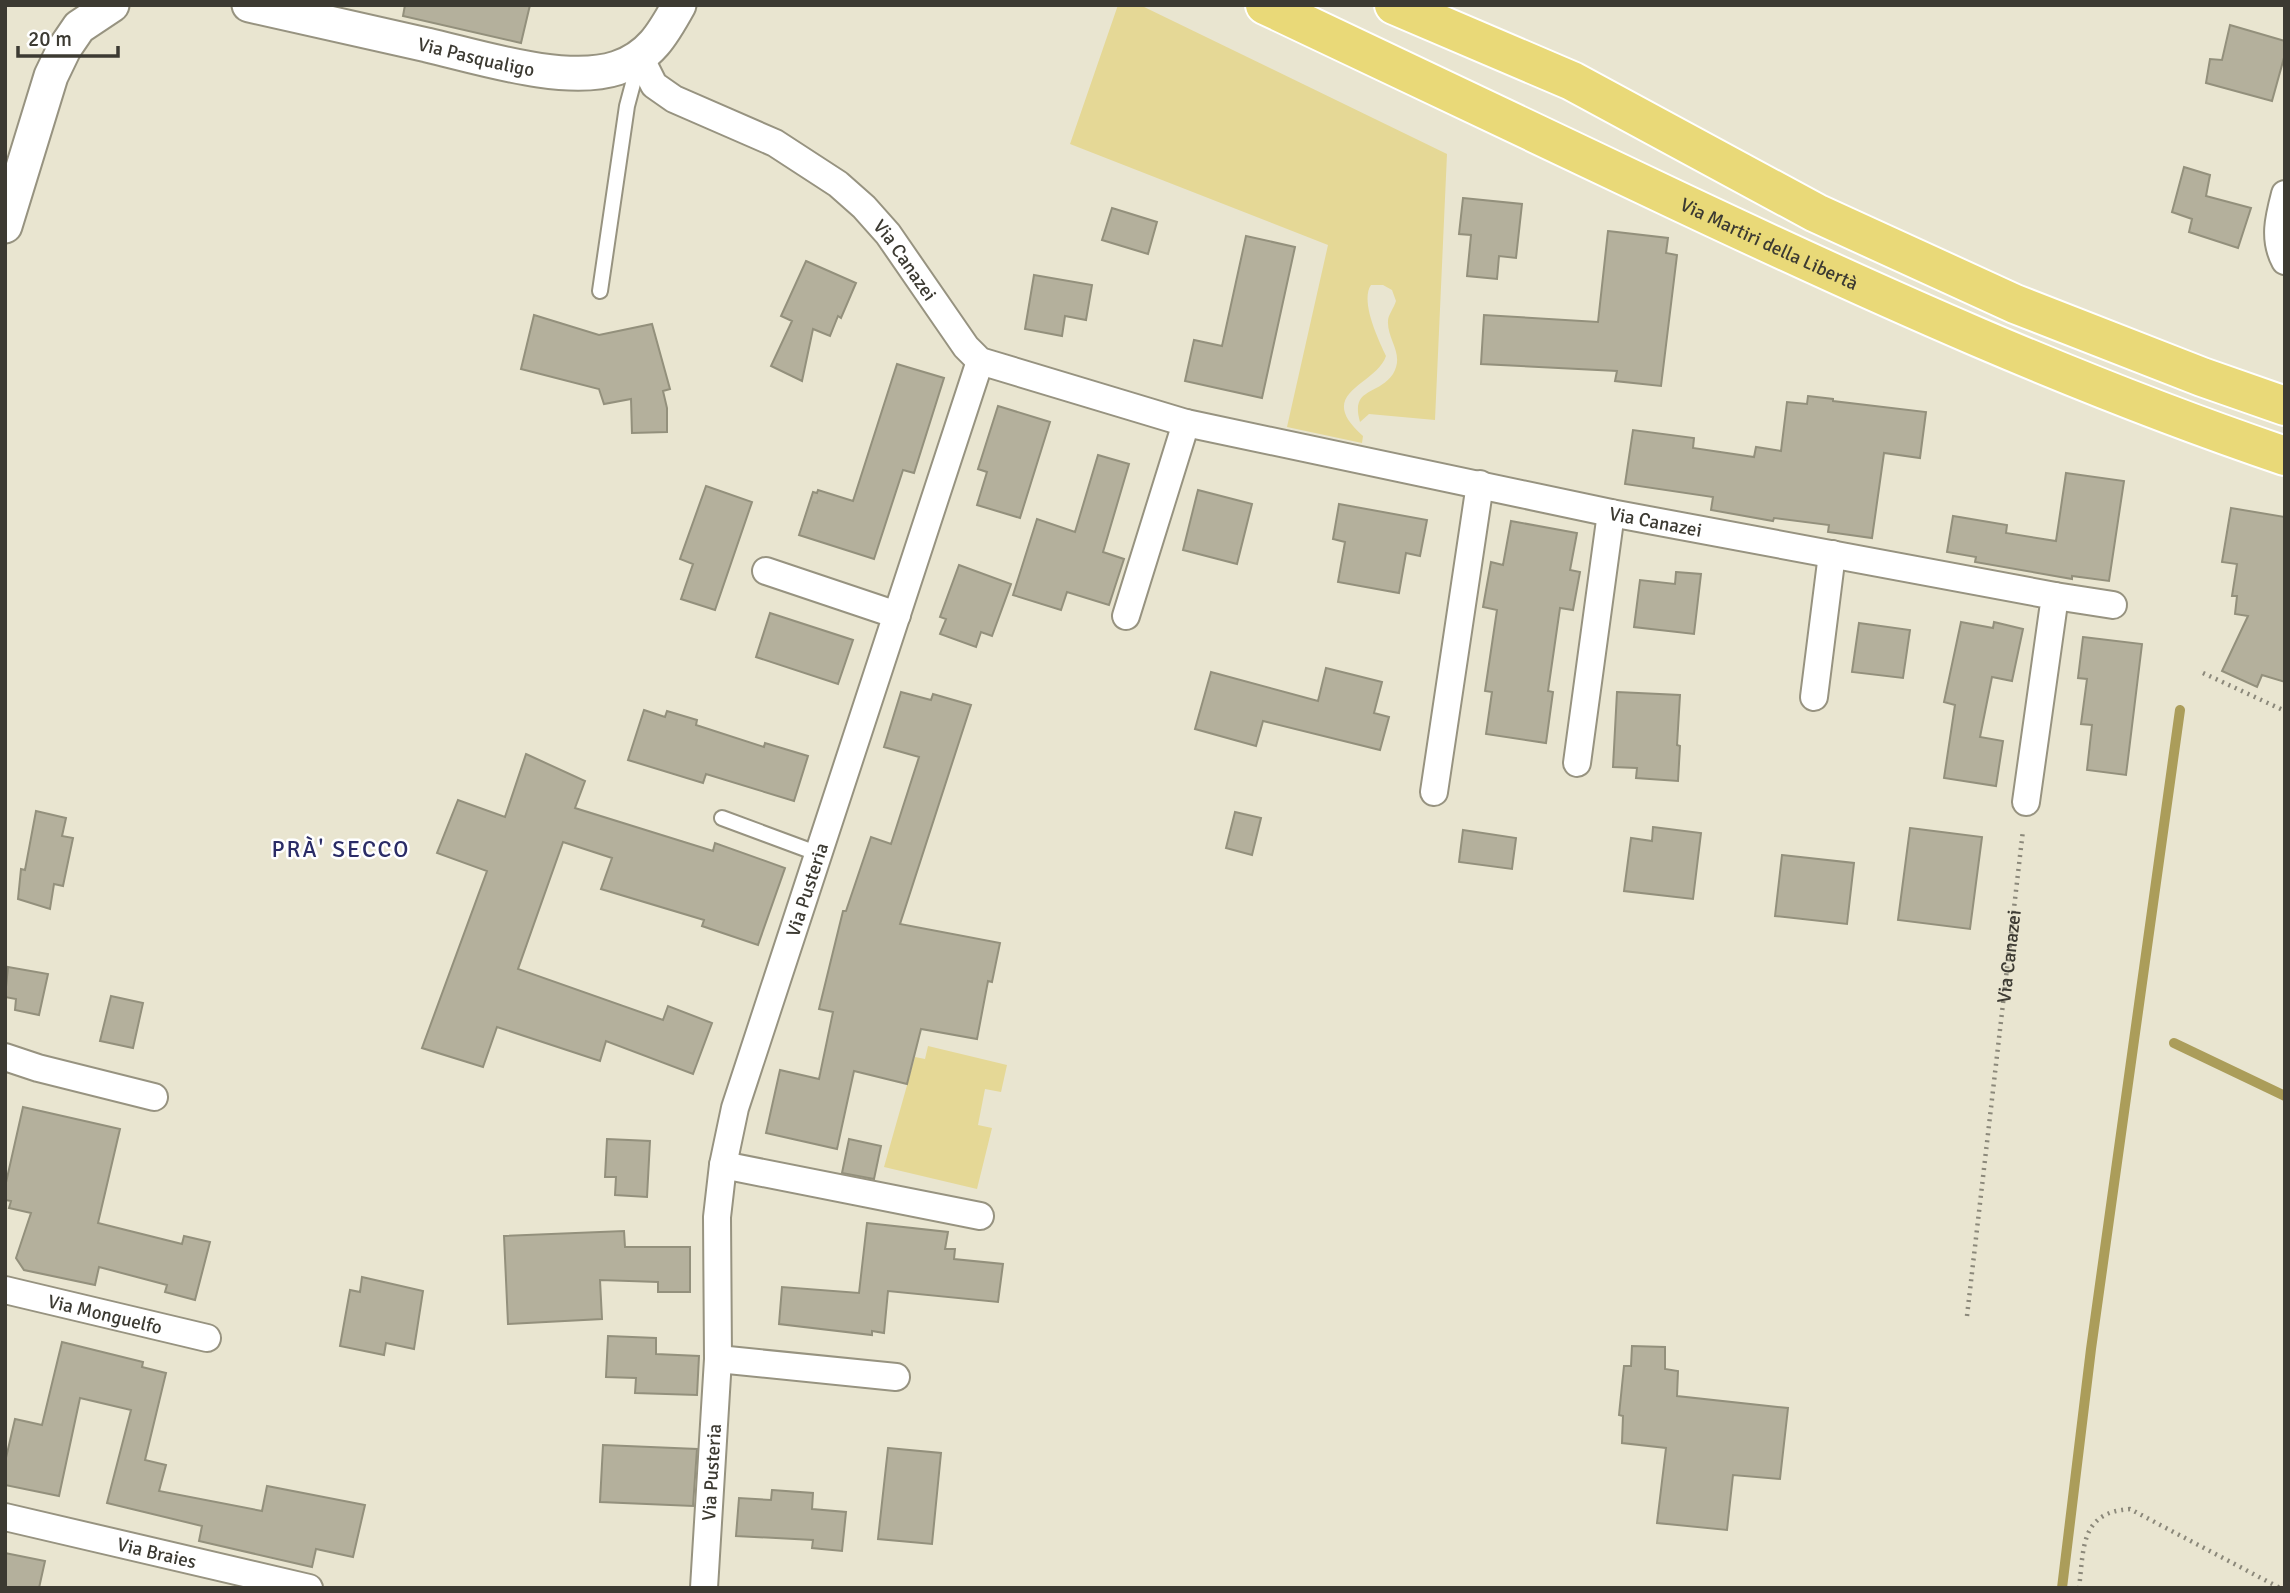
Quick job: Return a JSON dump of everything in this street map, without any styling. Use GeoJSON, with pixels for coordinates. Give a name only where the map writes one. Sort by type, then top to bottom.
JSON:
{"type":"FeatureCollection","features":[{"type":"Feature","properties":{"kind":"main road","name":"Via Martiri della Libertà"},"geometry":{"type":"LineString","coordinates":[[1265,5],[1782,250],[1997,346],[2185,422],[2285,456]]}},
{"type":"Feature","properties":{"kind":"main road"},"geometry":{"type":"LineString","coordinates":[[1394,5],[1572,81],[1816,213],[2015,304],[2202,377],[2285,405]]}},
{"type":"Feature","properties":{"kind":"street"},"geometry":{"type":"LineString","coordinates":[[8,205],[51,76],[64,49],[79,27],[112,5]]}},
{"type":"Feature","properties":{"kind":"street","name":"Via Pasqualigo"},"geometry":{"type":"LineString","coordinates":[[249,5],[522,67],[577,74],[616,69],[640,57],[661,38],[678,5]]}},
{"type":"Feature","properties":{"kind":"street","name":"Via Canazei"},"geometry":{"type":"LineString","coordinates":[[640,57],[654,85],[674,99],[775,143],[838,184],[864,207],[888,234],[966,348],[980,361],[1186,423],[1611,513],[2113,605]]}},
{"type":"Feature","properties":{"kind":"street"},"geometry":{"type":"LineString","coordinates":[[2285,194],[2278,225],[2278,244],[2285,261]]}},
{"type":"Feature","properties":{"kind":"street","name":"Via Pusteria"},"geometry":{"type":"LineString","coordinates":[[704,1588],[718,1359],[717,1217],[723,1165],[735,1108],[980,361]]}},
{"type":"Feature","properties":{"kind":"street"},"geometry":{"type":"LineString","coordinates":[[1126,616],[1186,423]]}},
{"type":"Feature","properties":{"kind":"street"},"geometry":{"type":"LineString","coordinates":[[1434,792],[1480,484]]}},
{"type":"Feature","properties":{"kind":"street"},"geometry":{"type":"LineString","coordinates":[[1577,763],[1611,513]]}},
{"type":"Feature","properties":{"kind":"street"},"geometry":{"type":"LineString","coordinates":[[1814,697],[1832,554]]}},
{"type":"Feature","properties":{"kind":"street"},"geometry":{"type":"LineString","coordinates":[[766,571],[897,615]]}},
{"type":"Feature","properties":{"kind":"street"},"geometry":{"type":"LineString","coordinates":[[2026,802],[2055,596]]}},
{"type":"Feature","properties":{"kind":"street"},"geometry":{"type":"LineString","coordinates":[[5,1057],[38,1068],[155,1097]]}},
{"type":"Feature","properties":{"kind":"street"},"geometry":{"type":"LineString","coordinates":[[723,1165],[980,1216]]}},
{"type":"Feature","properties":{"kind":"street","name":"Via Monguelfo"},"geometry":{"type":"LineString","coordinates":[[5,1290],[206,1338]]}},
{"type":"Feature","properties":{"kind":"street"},"geometry":{"type":"LineString","coordinates":[[718,1359],[896,1377]]}},
{"type":"Feature","properties":{"kind":"street","name":"Via Braies"},"geometry":{"type":"LineString","coordinates":[[5,1517],[309,1588]]}},
{"type":"Feature","properties":{"kind":"lane"},"geometry":{"type":"LineString","coordinates":[[600,291],[627,106],[640,57]]}},
{"type":"Feature","properties":{"kind":"lane"},"geometry":{"type":"LineString","coordinates":[[722,818],[819,854]]}},
{"type":"Feature","properties":{"kind":"path"},"geometry":{"type":"LineString","coordinates":[[2203,673],[2285,711]]}},
{"type":"Feature","properties":{"kind":"path","name":"Via Canazei"},"geometry":{"type":"LineString","coordinates":[[1967,1316],[2026,802]]}},
{"type":"Feature","properties":{"kind":"path"},"geometry":{"type":"LineString","coordinates":[[2078,1588],[2084,1542],[2094,1523],[2112,1510],[2130,1509],[2280,1588]]}},
{"type":"Feature","properties":{"kind":"shaded area"},"geometry":{"type":"Polygon","coordinates":[[[1118,5],[1140,5],[1447,154],[1435,420],[1369,414],[1360,422],[1358,411],[1362,397],[1387,381],[1393,374],[1397,360],[1388,328],[1389,316],[1396,301],[1392,290],[1383,285],[1371,285],[1368,292],[1369,310],[1386,356],[1380,366],[1352,391],[1346,399],[1344,409],[1349,421],[1363,436],[1362,443],[1287,427],[1328,245],[1070,144],[1118,5]]]}},
{"type":"Feature","properties":{"kind":"shaded area"},"geometry":{"type":"Polygon","coordinates":[[[928,1046],[1007,1065],[1001,1092],[985,1089],[978,1125],[992,1128],[977,1189],[884,1167],[915,1057],[925,1059],[928,1046]]]}},
{"type":"Feature","properties":{"kind":"building"},"geometry":{"type":"Polygon","coordinates":[[[405,5],[530,5],[521,43],[403,16],[405,5]]]}},
{"type":"Feature","properties":{"kind":"building"},"geometry":{"type":"Polygon","coordinates":[[[2230,25],[2285,41],[2285,54],[2272,101],[2206,83],[2210,59],[2222,60],[2230,25]]]}},
{"type":"Feature","properties":{"kind":"building"},"geometry":{"type":"Polygon","coordinates":[[[2184,167],[2210,175],[2206,196],[2251,208],[2238,248],[2189,232],[2192,219],[2172,212],[2184,167]]]}},
{"type":"Feature","properties":{"kind":"building"},"geometry":{"type":"Polygon","coordinates":[[[1463,198],[1522,204],[1516,258],[1499,256],[1497,279],[1467,276],[1471,235],[1459,234],[1463,198]]]}},
{"type":"Feature","properties":{"kind":"building"},"geometry":{"type":"Polygon","coordinates":[[[1112,208],[1157,222],[1148,254],[1102,240],[1112,208]]]}},
{"type":"Feature","properties":{"kind":"building"},"geometry":{"type":"Polygon","coordinates":[[[1608,231],[1668,238],[1666,253],[1677,255],[1661,386],[1615,381],[1617,371],[1481,364],[1484,315],[1598,322],[1608,231]]]}},
{"type":"Feature","properties":{"kind":"building"},"geometry":{"type":"Polygon","coordinates":[[[1246,236],[1295,247],[1262,398],[1185,381],[1194,340],[1222,346],[1246,236]]]}},
{"type":"Feature","properties":{"kind":"building"},"geometry":{"type":"Polygon","coordinates":[[[806,261],[856,283],[830,336],[813,329],[802,381],[771,366],[792,321],[781,316],[806,261]]]}},
{"type":"Feature","properties":{"kind":"building"},"geometry":{"type":"Polygon","coordinates":[[[1034,275],[1092,285],[1086,320],[1065,316],[1062,336],[1025,329],[1034,275]]]}},
{"type":"Feature","properties":{"kind":"building"},"geometry":{"type":"Polygon","coordinates":[[[534,315],[599,335],[652,324],[670,389],[663,391],[667,408],[667,432],[632,433],[631,399],[604,404],[599,389],[521,369],[534,315]]]}},
{"type":"Feature","properties":{"kind":"building"},"geometry":{"type":"Polygon","coordinates":[[[897,364],[944,378],[914,473],[903,470],[874,559],[799,535],[813,492],[817,493],[818,490],[853,501],[897,364]]]}},
{"type":"Feature","properties":{"kind":"building"},"geometry":{"type":"Polygon","coordinates":[[[1808,396],[1926,412],[1920,458],[1884,453],[1872,538],[1828,532],[1829,525],[1774,518],[1773,521],[1711,510],[1713,497],[1625,484],[1633,430],[1694,438],[1693,448],[1754,457],[1756,447],[1781,451],[1787,402],[1807,404],[1808,396]]]}},
{"type":"Feature","properties":{"kind":"building"},"geometry":{"type":"Polygon","coordinates":[[[998,406],[1050,422],[1020,518],[977,505],[987,472],[978,469],[998,406]]]}},
{"type":"Feature","properties":{"kind":"building"},"geometry":{"type":"Polygon","coordinates":[[[1098,455],[1129,464],[1103,552],[1124,559],[1109,605],[1067,592],[1061,610],[1013,595],[1037,519],[1075,532],[1098,455]]]}},
{"type":"Feature","properties":{"kind":"building"},"geometry":{"type":"Polygon","coordinates":[[[2066,473],[2124,481],[2109,581],[2072,576],[2072,579],[1975,562],[1976,557],[1947,552],[1953,516],[2007,525],[2006,533],[2056,541],[2066,473]]]}},
{"type":"Feature","properties":{"kind":"building"},"geometry":{"type":"Polygon","coordinates":[[[706,486],[752,502],[715,610],[681,599],[693,564],[680,559],[706,486]]]}},
{"type":"Feature","properties":{"kind":"building"},"geometry":{"type":"Polygon","coordinates":[[[1198,490],[1252,504],[1237,564],[1183,550],[1198,490]]]}},
{"type":"Feature","properties":{"kind":"building"},"geometry":{"type":"Polygon","coordinates":[[[1339,504],[1427,520],[1420,556],[1406,553],[1399,593],[1338,582],[1345,542],[1333,539],[1339,504]]]}},
{"type":"Feature","properties":{"kind":"building"},"geometry":{"type":"Polygon","coordinates":[[[2231,508],[2285,517],[2285,682],[2262,675],[2257,687],[2222,671],[2248,616],[2235,614],[2237,596],[2232,596],[2237,564],[2222,562],[2231,508]]]}},
{"type":"Feature","properties":{"kind":"building"},"geometry":{"type":"Polygon","coordinates":[[[1511,521],[1577,533],[1570,570],[1580,572],[1573,610],[1560,608],[1548,691],[1553,692],[1546,743],[1486,734],[1492,692],[1485,691],[1497,610],[1483,607],[1491,562],[1503,565],[1511,521]]]}},
{"type":"Feature","properties":{"kind":"building"},"geometry":{"type":"Polygon","coordinates":[[[959,565],[1011,584],[992,636],[981,632],[976,647],[940,634],[946,619],[940,617],[959,565]]]}},
{"type":"Feature","properties":{"kind":"building"},"geometry":{"type":"Polygon","coordinates":[[[1676,572],[1701,574],[1694,634],[1634,627],[1640,580],[1675,584],[1676,572]]]}},
{"type":"Feature","properties":{"kind":"building"},"geometry":{"type":"Polygon","coordinates":[[[770,613],[853,640],[838,684],[756,657],[770,613]]]}},
{"type":"Feature","properties":{"kind":"building"},"geometry":{"type":"Polygon","coordinates":[[[1961,622],[1993,628],[1994,622],[2023,629],[2012,681],[1992,677],[1980,737],[2003,741],[1996,786],[1944,778],[1955,705],[1944,702],[1961,622]]]}},
{"type":"Feature","properties":{"kind":"building"},"geometry":{"type":"Polygon","coordinates":[[[1859,623],[1910,630],[1903,678],[1852,672],[1859,623]]]}},
{"type":"Feature","properties":{"kind":"building"},"geometry":{"type":"Polygon","coordinates":[[[2083,637],[2142,644],[2126,775],[2087,770],[2092,725],[2081,724],[2087,679],[2078,678],[2083,637]]]}},
{"type":"Feature","properties":{"kind":"building"},"geometry":{"type":"Polygon","coordinates":[[[1326,668],[1382,682],[1374,713],[1389,717],[1380,750],[1263,721],[1256,746],[1195,729],[1211,672],[1318,701],[1326,668]]]}},
{"type":"Feature","properties":{"kind":"building"},"geometry":{"type":"Polygon","coordinates":[[[901,692],[931,700],[933,694],[971,705],[900,924],[1000,943],[992,982],[988,981],[977,1039],[921,1029],[907,1084],[854,1071],[837,1149],[766,1133],[780,1070],[819,1079],[833,1012],[819,1009],[843,911],[846,911],[871,837],[891,844],[919,757],[884,747],[901,692]]]}},
{"type":"Feature","properties":{"kind":"building"},"geometry":{"type":"Polygon","coordinates":[[[1617,692],[1680,695],[1678,781],[1636,778],[1637,768],[1613,767],[1617,692]]]}},
{"type":"Feature","properties":{"kind":"building"},"geometry":{"type":"Polygon","coordinates":[[[644,710],[665,717],[667,711],[697,720],[696,725],[764,747],[765,743],[808,756],[794,801],[706,774],[703,783],[628,760],[644,710]]]}},
{"type":"Feature","properties":{"kind":"building"},"geometry":{"type":"Polygon","coordinates":[[[526,754],[585,781],[575,808],[713,851],[715,843],[785,868],[758,945],[702,926],[704,920],[601,889],[612,858],[563,842],[518,969],[663,1020],[668,1006],[712,1023],[693,1074],[606,1041],[600,1061],[497,1027],[483,1067],[422,1048],[487,871],[437,853],[458,800],[505,817],[526,754]]]}},
{"type":"Feature","properties":{"kind":"building"},"geometry":{"type":"Polygon","coordinates":[[[36,811],[66,818],[62,836],[73,838],[63,886],[54,884],[50,909],[18,899],[21,869],[25,870],[36,811]]]}},
{"type":"Feature","properties":{"kind":"building"},"geometry":{"type":"Polygon","coordinates":[[[1235,812],[1261,818],[1252,855],[1226,848],[1235,812]]]}},
{"type":"Feature","properties":{"kind":"building"},"geometry":{"type":"Polygon","coordinates":[[[1653,827],[1701,833],[1693,899],[1624,891],[1631,838],[1652,841],[1653,827]]]}},
{"type":"Feature","properties":{"kind":"building"},"geometry":{"type":"Polygon","coordinates":[[[1910,828],[1982,837],[1970,929],[1898,920],[1910,828]]]}},
{"type":"Feature","properties":{"kind":"building"},"geometry":{"type":"Polygon","coordinates":[[[1463,830],[1516,838],[1512,869],[1459,862],[1463,830]]]}},
{"type":"Feature","properties":{"kind":"building"},"geometry":{"type":"Polygon","coordinates":[[[1782,855],[1854,863],[1847,924],[1775,916],[1782,855]]]}},
{"type":"Feature","properties":{"kind":"building"},"geometry":{"type":"Polygon","coordinates":[[[8,967],[48,974],[39,1015],[15,1010],[16,999],[5,997],[8,967]]]}},
{"type":"Feature","properties":{"kind":"building"},"geometry":{"type":"Polygon","coordinates":[[[111,996],[143,1003],[133,1048],[100,1041],[111,996]]]}},
{"type":"Feature","properties":{"kind":"building"},"geometry":{"type":"Polygon","coordinates":[[[23,1107],[120,1129],[98,1223],[182,1244],[184,1236],[210,1242],[195,1300],[165,1292],[167,1285],[99,1267],[95,1285],[24,1270],[16,1258],[31,1213],[9,1208],[11,1201],[5,1200],[5,1187],[23,1107]]]}},
{"type":"Feature","properties":{"kind":"building"},"geometry":{"type":"Polygon","coordinates":[[[607,1139],[650,1141],[647,1197],[615,1195],[616,1177],[605,1177],[607,1139]]]}},
{"type":"Feature","properties":{"kind":"building"},"geometry":{"type":"Polygon","coordinates":[[[849,1139],[881,1146],[874,1179],[842,1173],[849,1139]]]}},
{"type":"Feature","properties":{"kind":"building"},"geometry":{"type":"Polygon","coordinates":[[[867,1223],[948,1232],[945,1249],[955,1249],[954,1259],[1003,1264],[998,1302],[888,1291],[884,1333],[872,1331],[872,1335],[779,1324],[782,1287],[859,1293],[867,1223]]]}},
{"type":"Feature","properties":{"kind":"building"},"geometry":{"type":"Polygon","coordinates":[[[624,1231],[625,1247],[690,1247],[690,1292],[658,1292],[658,1282],[600,1280],[602,1319],[508,1324],[504,1236],[624,1231]]]}},
{"type":"Feature","properties":{"kind":"building"},"geometry":{"type":"Polygon","coordinates":[[[362,1277],[423,1291],[414,1349],[386,1343],[384,1355],[340,1346],[350,1290],[360,1292],[362,1277]]]}},
{"type":"Feature","properties":{"kind":"building"},"geometry":{"type":"Polygon","coordinates":[[[608,1336],[656,1338],[656,1354],[699,1356],[697,1395],[635,1393],[636,1378],[606,1377],[608,1336]]]}},
{"type":"Feature","properties":{"kind":"building"},"geometry":{"type":"Polygon","coordinates":[[[62,1342],[143,1362],[142,1367],[166,1373],[145,1460],[166,1465],[159,1491],[262,1511],[267,1486],[365,1505],[353,1557],[316,1549],[312,1567],[199,1541],[202,1526],[107,1503],[131,1410],[80,1398],[59,1496],[5,1485],[5,1462],[15,1419],[42,1425],[62,1342]]]}},
{"type":"Feature","properties":{"kind":"building"},"geometry":{"type":"Polygon","coordinates":[[[1632,1346],[1665,1347],[1665,1369],[1678,1371],[1677,1396],[1788,1408],[1780,1479],[1733,1475],[1727,1530],[1657,1523],[1666,1448],[1622,1443],[1623,1416],[1619,1415],[1624,1366],[1631,1366],[1632,1346]]]}},
{"type":"Feature","properties":{"kind":"building"},"geometry":{"type":"Polygon","coordinates":[[[603,1445],[697,1449],[693,1506],[600,1502],[603,1445]]]}},
{"type":"Feature","properties":{"kind":"building"},"geometry":{"type":"Polygon","coordinates":[[[888,1448],[941,1453],[932,1544],[878,1539],[888,1448]]]}},
{"type":"Feature","properties":{"kind":"building"},"geometry":{"type":"Polygon","coordinates":[[[772,1490],[813,1493],[812,1509],[846,1512],[842,1551],[812,1548],[813,1540],[736,1536],[739,1498],[771,1500],[772,1490]]]}},
{"type":"Feature","properties":{"kind":"building"},"geometry":{"type":"Polygon","coordinates":[[[5,1553],[45,1561],[39,1588],[5,1588],[5,1553]]]}},
{"type":"Feature","properties":{"kind":"waterway"},"geometry":{"type":"LineString","coordinates":[[2062,1588],[2091,1349],[2180,710]]}},
{"type":"Feature","properties":{"kind":"waterway"},"geometry":{"type":"LineString","coordinates":[[2174,1043],[2285,1096]]}},
{"type":"Feature","properties":{"kind":"district","name":"PRÀ' SECCO"},"geometry":{"type":"Point","coordinates":[341,849]}}]}
